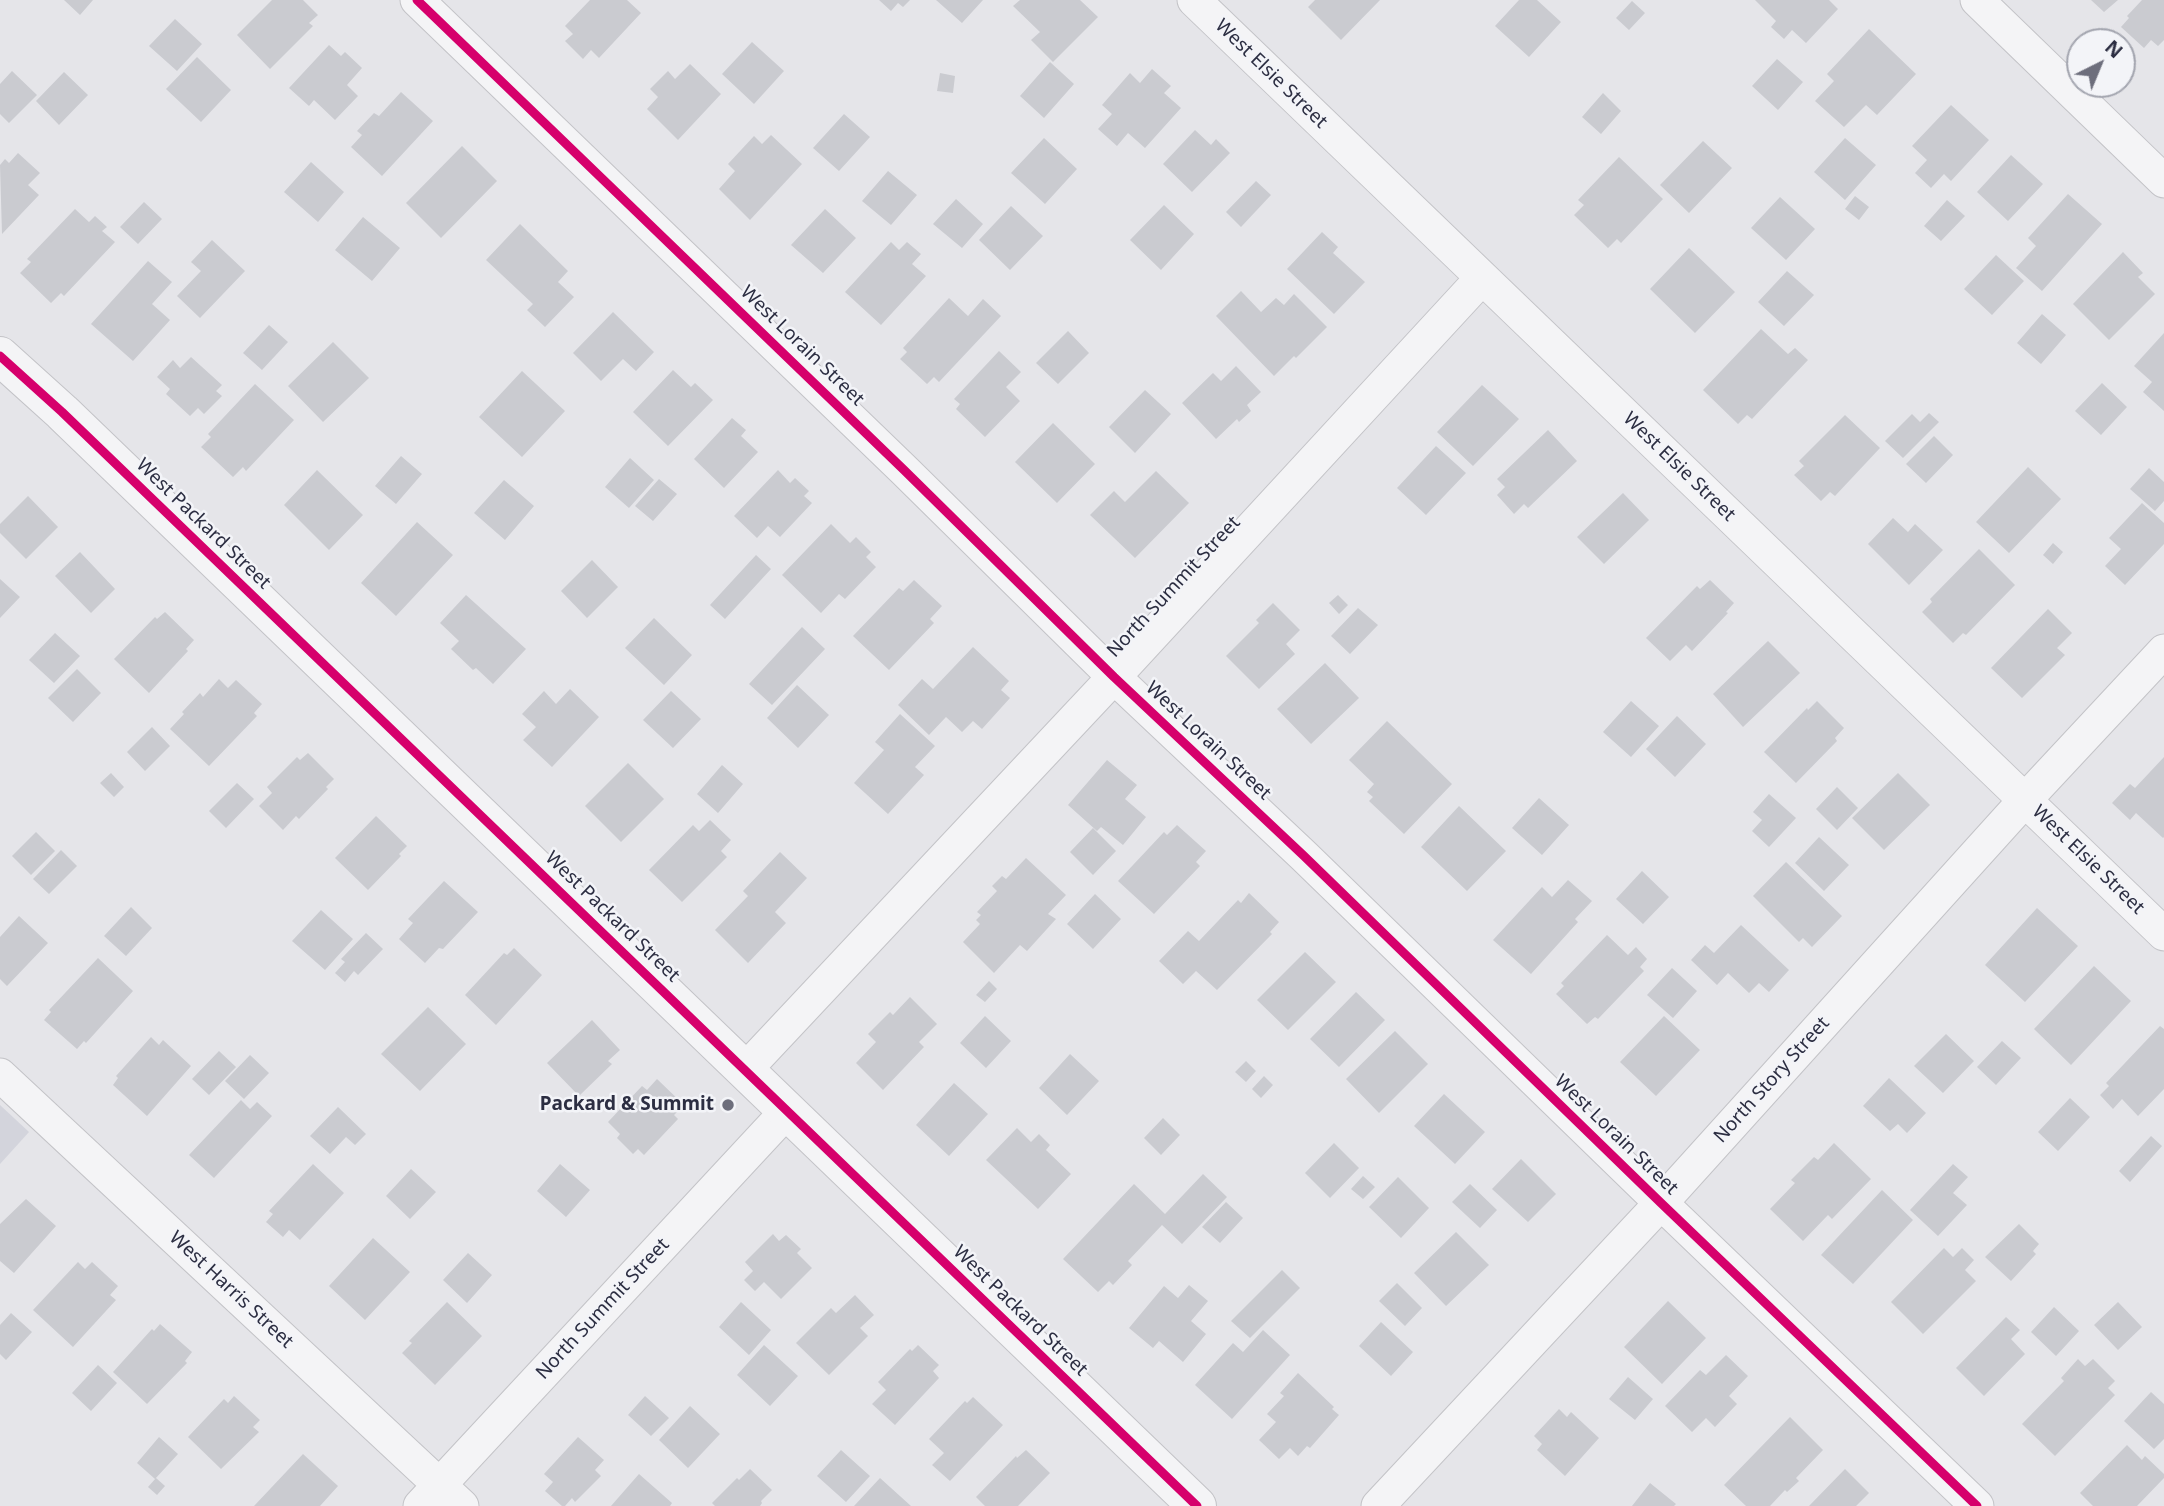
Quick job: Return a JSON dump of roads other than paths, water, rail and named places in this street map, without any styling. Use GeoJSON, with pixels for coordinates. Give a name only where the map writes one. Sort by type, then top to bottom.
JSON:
{"type":"FeatureCollection","features":[{"type":"Feature","properties":{"kind":"street","name":"West Lorain Street"},"geometry":{"type":"LineString","coordinates":[[417,0],[904,470],[1114,677],[1304,856],[1977,1506]]}},
{"type":"Feature","properties":{"kind":"street","name":"West Elsie Street"},"geometry":{"type":"LineString","coordinates":[[1194,0],[2164,934]]}},
{"type":"Feature","properties":{"kind":"street"},"geometry":{"type":"LineString","coordinates":[[1977,0],[2164,181]]}},
{"type":"Feature","properties":{"kind":"street","name":"North Summit Street"},"geometry":{"type":"LineString","coordinates":[[746,1070],[1482,278]]}},
{"type":"Feature","properties":{"kind":"street","name":"West Packard Street"},"geometry":{"type":"LineString","coordinates":[[0,356],[72,422],[1197,1506]]}},
{"type":"Feature","properties":{"kind":"street","name":"North Story Street"},"geometry":{"type":"LineString","coordinates":[[1378,1506],[1661,1203],[2025,800],[2164,651]]}},
{"type":"Feature","properties":{"kind":"street","name":"West Harris Street"},"geometry":{"type":"LineString","coordinates":[[0,1075],[440,1499]]}},
{"type":"Feature","properties":{"kind":"street","name":"North Summit Street"},"geometry":{"type":"LineString","coordinates":[[440,1499],[787,1111]]}},
{"type":"Feature","properties":{"kind":"place","name":"Packard & Summit"},"geometry":{"type":"Point","coordinates":[728,1105]}}]}
